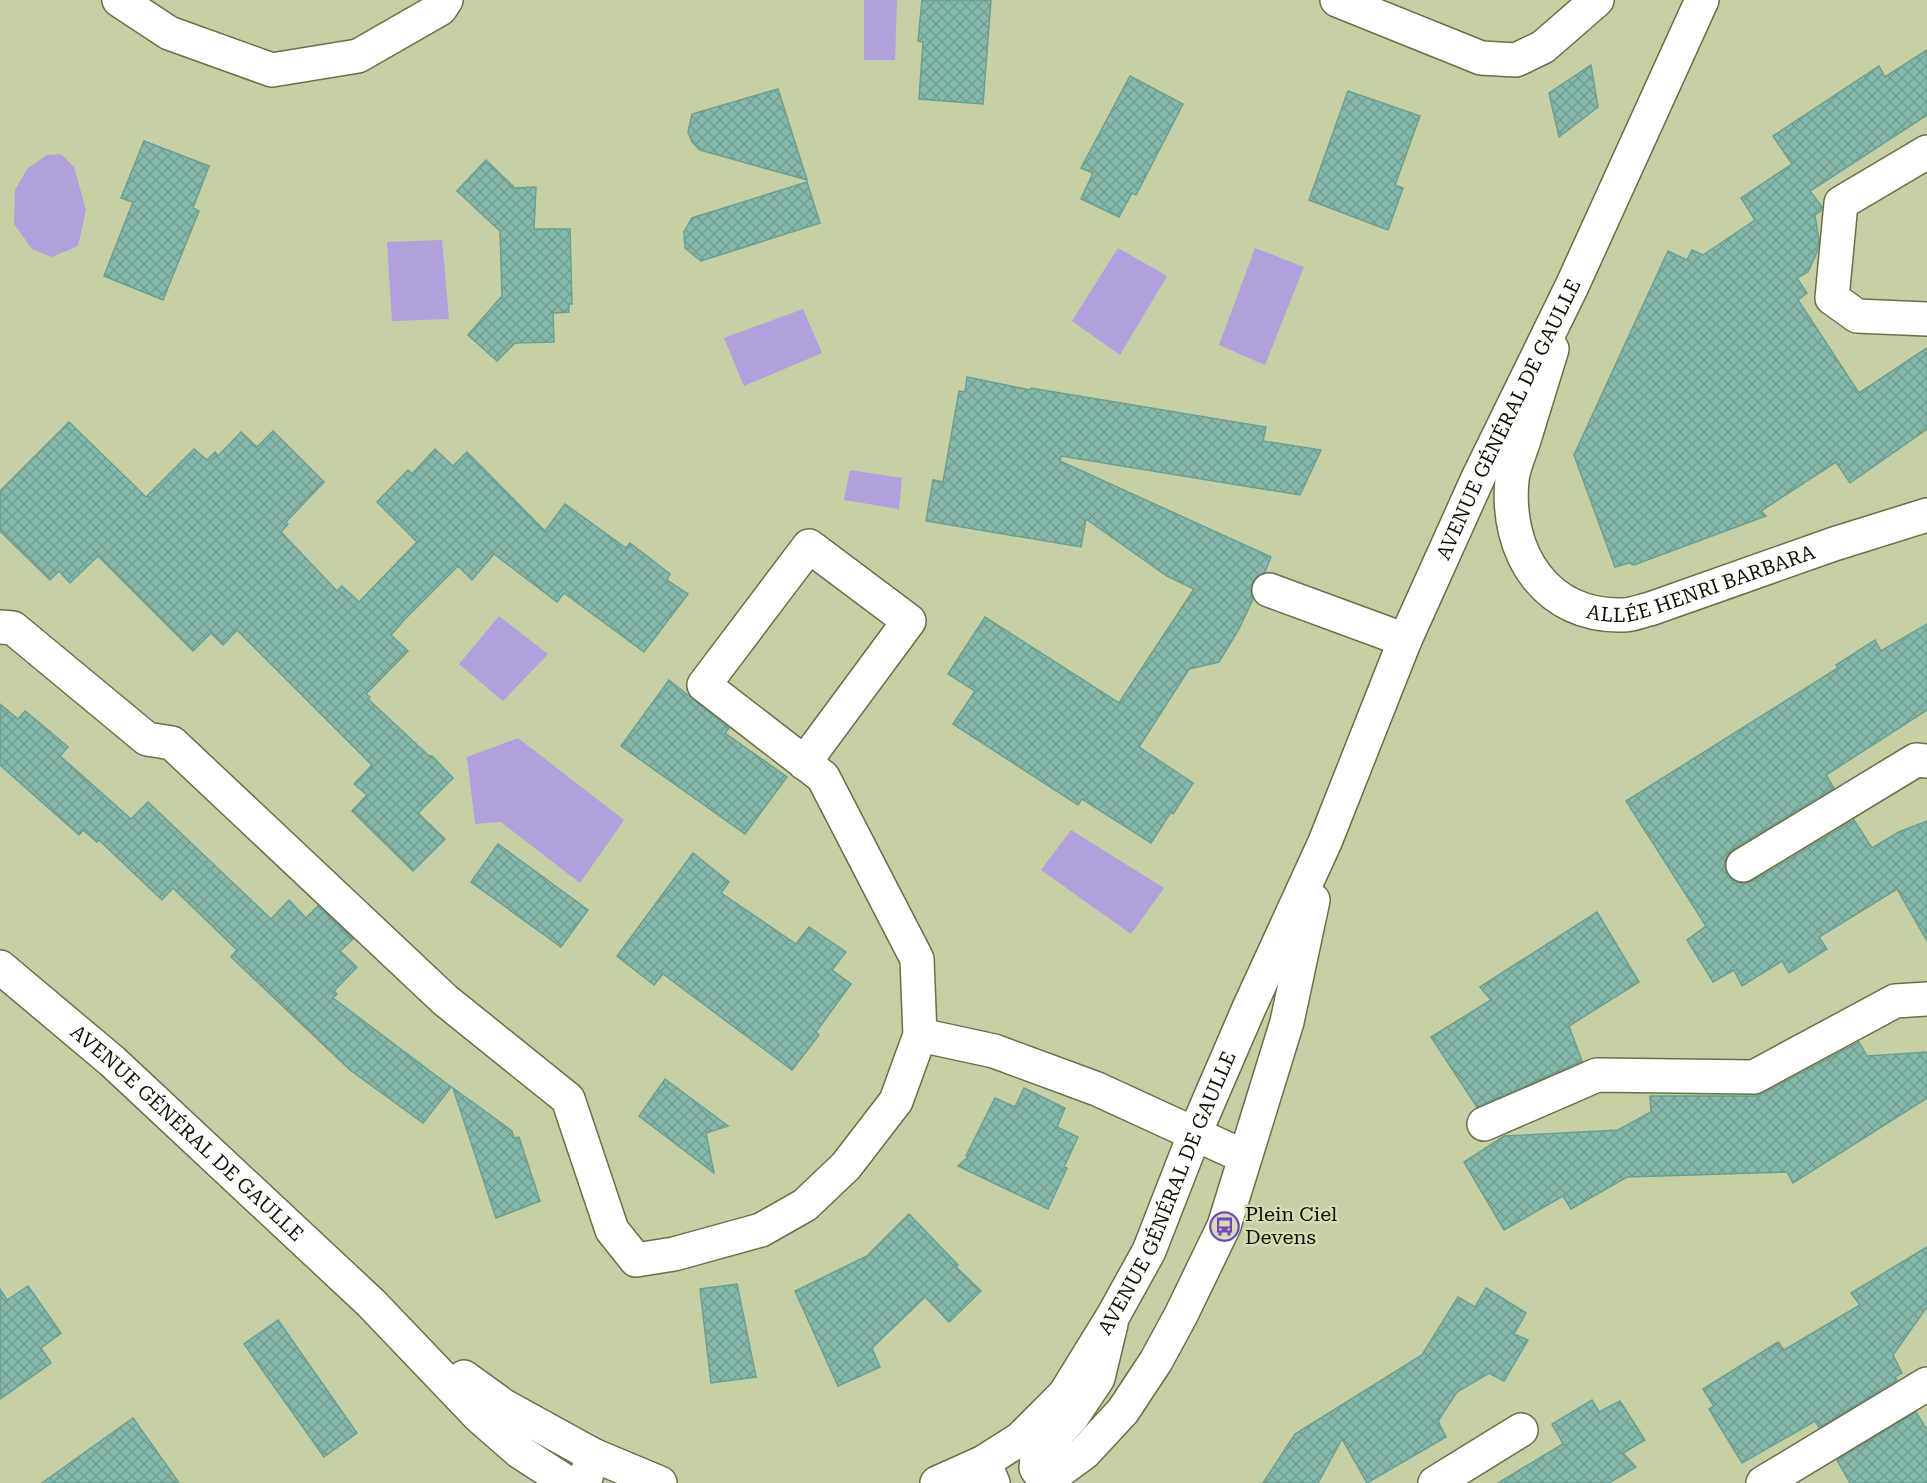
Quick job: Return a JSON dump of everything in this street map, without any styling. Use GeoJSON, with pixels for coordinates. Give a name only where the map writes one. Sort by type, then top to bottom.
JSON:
{"type":"FeatureCollection","features":[{"type":"Feature","properties":{"kind":"main road"},"geometry":{"type":"LineString","coordinates":[[119,0],[169,33],[272,70],[358,56],[440,9],[446,0]]}},
{"type":"Feature","properties":{"kind":"main road"},"geometry":{"type":"LineString","coordinates":[[1337,0],[1481,58],[1516,60],[1543,47],[1597,0]]}},
{"type":"Feature","properties":{"kind":"main road","name":"AVENUE GÉNÉRAL DE GAULLE"},"geometry":{"type":"LineString","coordinates":[[940,1483],[988,1472],[1065,1394],[1113,1316],[1149,1251],[1195,1133],[1325,842],[1405,640],[1478,478],[1572,286],[1702,0]]}},
{"type":"Feature","properties":{"kind":"main road"},"geometry":{"type":"LineString","coordinates":[[1927,152],[1841,203],[1832,298],[1857,316],[1927,319]]}},
{"type":"Feature","properties":{"kind":"main road","name":"ALLÉE HENRI BARBARA"},"geometry":{"type":"LineString","coordinates":[[1572,286],[1512,478],[1513,526],[1522,555],[1553,594],[1598,614],[1625,615],[1650,609],[1834,544],[1927,515]]}},
{"type":"Feature","properties":{"kind":"main road"},"geometry":{"type":"LineString","coordinates":[[0,627],[13,628],[147,739],[172,743],[445,1000],[568,1099],[612,1230],[636,1260],[674,1254],[761,1230],[805,1204],[846,1166],[896,1101],[920,1035],[917,958],[823,777],[804,763],[704,686],[809,546],[909,621],[804,763]]}},
{"type":"Feature","properties":{"kind":"main road"},"geometry":{"type":"LineString","coordinates":[[1269,590],[1405,640]]}},
{"type":"Feature","properties":{"kind":"main road"},"geometry":{"type":"LineString","coordinates":[[1743,865],[1916,760],[1927,761]]}},
{"type":"Feature","properties":{"kind":"main road","name":"AVENUE GÉNÉRAL DE GAULLE"},"geometry":{"type":"LineString","coordinates":[[1045,1483],[1084,1453],[1123,1411],[1182,1316],[1224,1226],[1287,1022],[1325,842]]}},
{"type":"Feature","properties":{"kind":"main road","name":"AVENUE GÉNÉRAL DE GAULLE"},"geometry":{"type":"LineString","coordinates":[[0,967],[112,1061],[371,1303],[480,1417],[520,1452],[568,1483]]}},
{"type":"Feature","properties":{"kind":"main road"},"geometry":{"type":"LineString","coordinates":[[1484,1124],[1598,1075],[1754,1077],[1895,1000],[1927,999]]}},
{"type":"Feature","properties":{"kind":"main road"},"geometry":{"type":"LineString","coordinates":[[920,1035],[994,1051],[1097,1089],[1245,1157]]}},
{"type":"Feature","properties":{"kind":"main road","name":"AVENUE GÉNÉRAL DE GAULLE"},"geometry":{"type":"LineString","coordinates":[[371,1303],[439,1358],[588,1469],[660,1483]]}},
{"type":"Feature","properties":{"kind":"main road"},"geometry":{"type":"LineString","coordinates":[[1045,1483],[1036,1468],[1037,1455],[1072,1417],[1098,1378],[1113,1316]]}},
{"type":"Feature","properties":{"kind":"main road"},"geometry":{"type":"LineString","coordinates":[[1763,1483],[1927,1384]]}},
{"type":"Feature","properties":{"kind":"main road"},"geometry":{"type":"LineString","coordinates":[[1435,1483],[1521,1430]]}},
{"type":"Feature","properties":{"kind":"shaded area"},"geometry":{"type":"Polygon","coordinates":[[[864,0],[897,0],[895,60],[864,60],[864,0]]]}},
{"type":"Feature","properties":{"kind":"shaded area"},"geometry":{"type":"Polygon","coordinates":[[[61,154],[74,167],[86,210],[78,246],[52,257],[32,249],[14,224],[15,190],[27,169],[47,155],[61,154]]]}},
{"type":"Feature","properties":{"kind":"shaded area"},"geometry":{"type":"Polygon","coordinates":[[[442,240],[449,319],[392,321],[387,242],[442,240]]]}},
{"type":"Feature","properties":{"kind":"shaded area"},"geometry":{"type":"Polygon","coordinates":[[[1118,248],[1167,276],[1120,355],[1072,321],[1118,248]]]}},
{"type":"Feature","properties":{"kind":"shaded area"},"geometry":{"type":"Polygon","coordinates":[[[1255,248],[1304,267],[1265,365],[1219,345],[1255,248]]]}},
{"type":"Feature","properties":{"kind":"shaded area"},"geometry":{"type":"Polygon","coordinates":[[[803,309],[822,353],[744,386],[724,338],[803,309]]]}},
{"type":"Feature","properties":{"kind":"shaded area"},"geometry":{"type":"Polygon","coordinates":[[[850,470],[902,478],[899,509],[844,500],[850,470]]]}},
{"type":"Feature","properties":{"kind":"shaded area"},"geometry":{"type":"Polygon","coordinates":[[[499,616],[548,654],[503,701],[459,664],[499,616]]]}},
{"type":"Feature","properties":{"kind":"shaded area"},"geometry":{"type":"Polygon","coordinates":[[[518,738],[624,820],[580,883],[501,822],[475,824],[467,757],[518,738]]]}},
{"type":"Feature","properties":{"kind":"shaded area"},"geometry":{"type":"Polygon","coordinates":[[[1071,830],[1164,888],[1131,934],[1041,870],[1071,830]]]}},
{"type":"Feature","properties":{"kind":"building"},"geometry":{"type":"Polygon","coordinates":[[[922,0],[991,0],[983,104],[919,99],[923,42],[918,41],[922,0]]]}},
{"type":"Feature","properties":{"kind":"building"},"geometry":{"type":"Polygon","coordinates":[[[1927,50],[1927,115],[1810,191],[1822,207],[1821,211],[1815,215],[1819,241],[1808,272],[1797,278],[1807,293],[1798,300],[1859,393],[1927,348],[1927,429],[1850,483],[1836,462],[1761,511],[1766,516],[1634,565],[1629,563],[1615,567],[1574,455],[1668,251],[1687,260],[1692,250],[1703,255],[1755,220],[1741,198],[1792,164],[1773,136],[1879,66],[1885,77],[1927,50]]]}},
{"type":"Feature","properties":{"kind":"building"},"geometry":{"type":"Polygon","coordinates":[[[1591,65],[1598,107],[1559,137],[1549,93],[1591,65]]]}},
{"type":"Feature","properties":{"kind":"building"},"geometry":{"type":"Polygon","coordinates":[[[1130,76],[1183,104],[1136,195],[1132,193],[1119,217],[1081,199],[1093,173],[1081,168],[1130,76]]]}},
{"type":"Feature","properties":{"kind":"building"},"geometry":{"type":"Polygon","coordinates":[[[778,89],[807,180],[700,150],[692,142],[688,132],[692,114],[778,89]]]}},
{"type":"Feature","properties":{"kind":"building"},"geometry":{"type":"Polygon","coordinates":[[[1348,91],[1420,116],[1395,185],[1403,188],[1388,230],[1309,200],[1348,91]]]}},
{"type":"Feature","properties":{"kind":"building"},"geometry":{"type":"Polygon","coordinates":[[[144,141],[209,166],[193,208],[199,211],[163,300],[104,276],[133,202],[121,198],[144,141]]]}},
{"type":"Feature","properties":{"kind":"building"},"geometry":{"type":"Polygon","coordinates":[[[486,160],[515,188],[536,187],[534,229],[570,229],[572,304],[569,304],[569,312],[553,313],[554,342],[515,343],[497,361],[468,335],[502,296],[500,231],[457,191],[486,160]]]}},
{"type":"Feature","properties":{"kind":"building"},"geometry":{"type":"Polygon","coordinates":[[[807,182],[820,223],[701,261],[685,248],[684,232],[692,218],[807,182]]]}},
{"type":"Feature","properties":{"kind":"building"},"geometry":{"type":"Polygon","coordinates":[[[967,377],[1030,390],[1031,388],[1266,427],[1263,441],[1321,450],[1300,495],[1061,456],[1060,461],[1271,557],[1265,572],[1257,576],[1252,583],[1253,599],[1239,629],[1219,662],[1189,669],[1139,747],[1193,783],[1151,843],[1082,799],[1078,805],[953,724],[975,691],[948,674],[985,617],[1119,703],[1194,589],[1167,576],[1086,519],[1081,547],[926,521],[933,480],[943,482],[959,391],[965,392],[967,377]]]}},
{"type":"Feature","properties":{"kind":"building"},"geometry":{"type":"Polygon","coordinates":[[[69,422],[146,497],[194,449],[207,460],[215,452],[218,456],[241,432],[257,447],[273,431],[324,482],[286,522],[288,524],[281,532],[337,591],[342,586],[359,602],[417,542],[377,502],[408,470],[412,474],[435,449],[453,466],[467,452],[545,531],[565,504],[626,548],[630,543],[670,574],[667,580],[688,594],[644,652],[564,593],[557,602],[494,554],[472,580],[458,566],[405,619],[391,635],[408,651],[366,694],[370,697],[368,699],[429,756],[432,756],[453,778],[418,813],[445,839],[413,871],[352,811],[367,795],[354,784],[372,765],[237,630],[223,645],[211,633],[193,651],[98,556],[70,583],[59,571],[50,580],[0,531],[0,491],[69,422]]]}},
{"type":"Feature","properties":{"kind":"building"},"geometry":{"type":"Polygon","coordinates":[[[1927,624],[1927,710],[1826,775],[1834,788],[1733,849],[1724,865],[1727,875],[1735,882],[1744,884],[1753,881],[1854,820],[1872,848],[1899,832],[1927,821],[1927,941],[1897,889],[1819,937],[1827,949],[1789,973],[1782,961],[1742,986],[1734,970],[1713,982],[1687,940],[1706,926],[1626,801],[1838,668],[1836,665],[1875,640],[1881,651],[1927,624]]]}},
{"type":"Feature","properties":{"kind":"building"},"geometry":{"type":"Polygon","coordinates":[[[669,680],[729,728],[725,733],[787,777],[745,834],[621,746],[669,680]]]}},
{"type":"Feature","properties":{"kind":"building"},"geometry":{"type":"Polygon","coordinates":[[[0,704],[18,719],[25,711],[68,747],[60,756],[131,819],[148,802],[271,919],[289,900],[306,918],[318,906],[353,939],[340,951],[357,967],[334,991],[337,994],[333,998],[451,1087],[423,1123],[350,1070],[231,957],[237,950],[173,888],[162,900],[99,840],[97,842],[83,830],[79,835],[0,765],[0,704]]]}},
{"type":"Feature","properties":{"kind":"building"},"geometry":{"type":"Polygon","coordinates":[[[498,844],[588,910],[561,947],[471,882],[498,844]]]}},
{"type":"Feature","properties":{"kind":"building"},"geometry":{"type":"Polygon","coordinates":[[[693,853],[729,882],[721,893],[796,944],[809,927],[846,952],[832,970],[851,984],[816,1032],[819,1035],[792,1070],[663,974],[654,985],[617,956],[693,853]]]}},
{"type":"Feature","properties":{"kind":"building"},"geometry":{"type":"Polygon","coordinates":[[[1597,912],[1639,982],[1569,1026],[1582,1061],[1477,1107],[1431,1037],[1491,1000],[1480,987],[1597,912]]]}},
{"type":"Feature","properties":{"kind":"building"},"geometry":{"type":"Polygon","coordinates":[[[1859,1042],[1867,1056],[1927,1052],[1927,1098],[1793,1183],[1787,1172],[1627,1177],[1571,1209],[1563,1196],[1504,1230],[1464,1162],[1506,1135],[1618,1130],[1651,1112],[1650,1096],[1754,1096],[1762,1094],[1859,1042]]]}},
{"type":"Feature","properties":{"kind":"building"},"geometry":{"type":"Polygon","coordinates":[[[665,1079],[728,1126],[706,1133],[714,1173],[639,1116],[665,1079]]]}},
{"type":"Feature","properties":{"kind":"building"},"geometry":{"type":"Polygon","coordinates":[[[453,1088],[512,1131],[514,1138],[519,1137],[540,1201],[496,1218],[453,1088]]]}},
{"type":"Feature","properties":{"kind":"building"},"geometry":{"type":"Polygon","coordinates":[[[1024,1088],[1065,1108],[1057,1127],[1078,1137],[1048,1209],[958,1166],[968,1157],[966,1156],[995,1098],[1015,1107],[1024,1088]]]}},
{"type":"Feature","properties":{"kind":"building"},"geometry":{"type":"Polygon","coordinates":[[[909,1214],[958,1265],[956,1267],[981,1291],[949,1322],[925,1297],[872,1348],[880,1367],[838,1386],[795,1291],[867,1256],[909,1214]]]}},
{"type":"Feature","properties":{"kind":"building"},"geometry":{"type":"Polygon","coordinates":[[[1927,1247],[1927,1307],[1893,1355],[1902,1373],[1895,1377],[1897,1380],[1819,1428],[1815,1421],[1742,1463],[1709,1409],[1714,1406],[1703,1389],[1778,1342],[1784,1350],[1860,1305],[1851,1293],[1927,1247]]]}},
{"type":"Feature","properties":{"kind":"building"},"geometry":{"type":"Polygon","coordinates":[[[737,1284],[756,1377],[711,1383],[700,1289],[737,1284]]]}},
{"type":"Feature","properties":{"kind":"building"},"geometry":{"type":"Polygon","coordinates":[[[28,1286],[61,1333],[41,1348],[51,1363],[0,1399],[0,1289],[7,1300],[28,1286]]]}},
{"type":"Feature","properties":{"kind":"building"},"geometry":{"type":"Polygon","coordinates":[[[1486,1288],[1526,1313],[1514,1334],[1528,1340],[1504,1381],[1489,1373],[1457,1392],[1438,1421],[1446,1437],[1367,1483],[1342,1439],[1318,1483],[1263,1483],[1295,1434],[1422,1355],[1458,1297],[1475,1307],[1486,1288]]]}},
{"type":"Feature","properties":{"kind":"building"},"geometry":{"type":"Polygon","coordinates":[[[278,1320],[357,1433],[324,1457],[244,1344],[278,1320]]]}},
{"type":"Feature","properties":{"kind":"building"},"geometry":{"type":"Polygon","coordinates":[[[1592,1400],[1599,1412],[1620,1401],[1645,1440],[1623,1453],[1636,1467],[1609,1483],[1498,1483],[1563,1444],[1552,1424],[1592,1400]]]}},
{"type":"Feature","properties":{"kind":"building"},"geometry":{"type":"Polygon","coordinates":[[[1916,1412],[1927,1430],[1927,1483],[1850,1483],[1837,1460],[1916,1412]]]}},
{"type":"Feature","properties":{"kind":"building"},"geometry":{"type":"Polygon","coordinates":[[[133,1418],[179,1483],[42,1483],[133,1418]]]}},
{"type":"Feature","properties":{"kind":"place","name":"Plein Ciel Devens"},"geometry":{"type":"Point","coordinates":[1224,1226]}}]}
